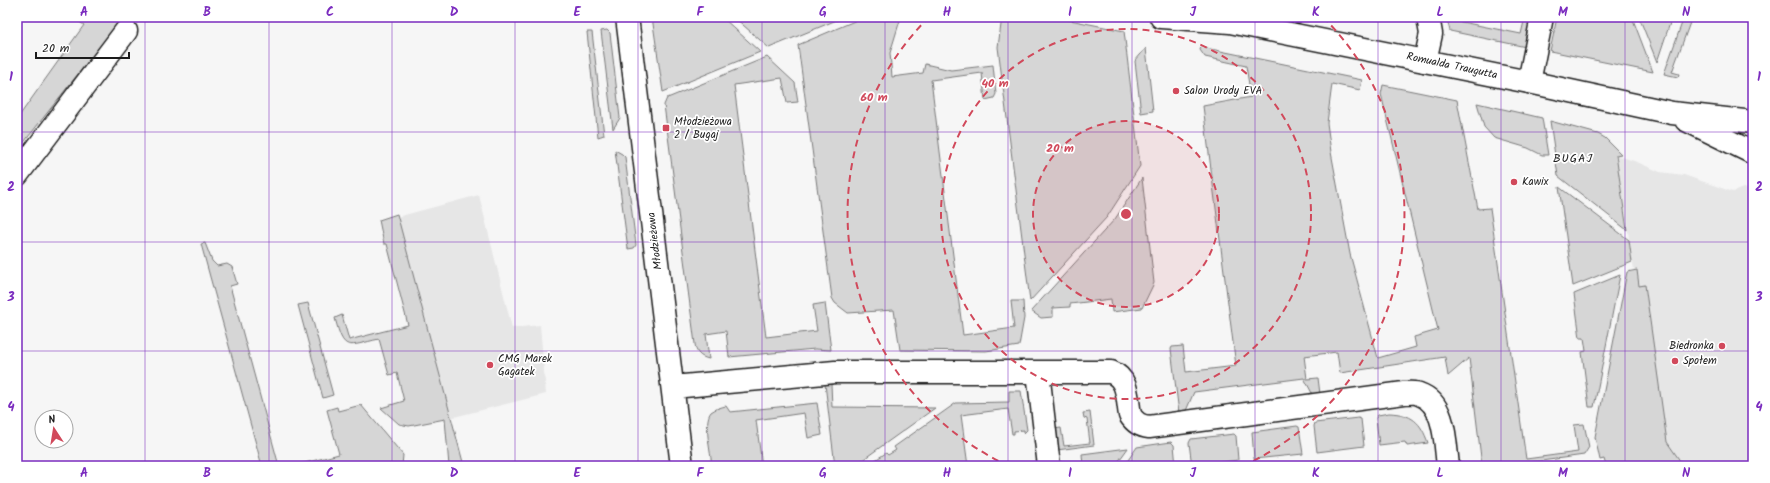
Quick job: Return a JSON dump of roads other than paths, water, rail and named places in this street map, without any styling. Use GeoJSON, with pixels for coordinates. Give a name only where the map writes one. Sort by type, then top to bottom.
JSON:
{"type":"FeatureCollection","features":[{"type":"Feature","properties":{"kind":"street","name":"Młodzieżowa"},"geometry":{"type":"LineString","coordinates":[[627,17],[682,466]]}},
{"type":"Feature","properties":{"kind":"street","name":"Romualda Traugutta"},"geometry":{"type":"LineString","coordinates":[[1161,17],[1225,19],[1672,113],[1753,122]]}},
{"type":"Feature","properties":{"kind":"street"},"geometry":{"type":"LineString","coordinates":[[1425,61],[1431,34],[1428,17]]}},
{"type":"Feature","properties":{"kind":"street"},"geometry":{"type":"LineString","coordinates":[[1529,82],[1542,17]]}},
{"type":"Feature","properties":{"kind":"street"},"geometry":{"type":"LineString","coordinates":[[17,175],[126,31]]}},
{"type":"Feature","properties":{"kind":"street","name":"Romualda Traugutta"},"geometry":{"type":"LineString","coordinates":[[1672,113],[1753,154]]}},
{"type":"Feature","properties":{"kind":"street"},"geometry":{"type":"LineString","coordinates":[[673,387],[820,372],[1111,372],[1118,375],[1125,384],[1130,415],[1141,426],[1149,427],[1389,395],[1419,394],[1430,400],[1438,410],[1442,424],[1448,466]]}},
{"type":"Feature","properties":{"kind":"street"},"geometry":{"type":"LineString","coordinates":[[1038,372],[1049,466]]}},
{"type":"Feature","properties":{"kind":"place","name":"Salon Urody EVA"},"geometry":{"type":"Point","coordinates":[1176,91]}},
{"type":"Feature","properties":{"kind":"place","name":"Młodzieżowa 2 / Bugaj"},"geometry":{"type":"Point","coordinates":[666,128]}},
{"type":"Feature","properties":{"kind":"place","name":"Kawix"},"geometry":{"type":"Point","coordinates":[1514,182]}},
{"type":"Feature","properties":{"kind":"place","name":"Biedronka"},"geometry":{"type":"Point","coordinates":[1722,346]}},
{"type":"Feature","properties":{"kind":"place","name":"Społem"},"geometry":{"type":"Point","coordinates":[1675,361]}},
{"type":"Feature","properties":{"kind":"place","name":"CMG Marek Gagatek"},"geometry":{"type":"Point","coordinates":[490,365]}},
{"type":"Feature","properties":{"kind":"district","name":"BUGAJ"},"geometry":{"type":"Point","coordinates":[1573,158]}}]}
